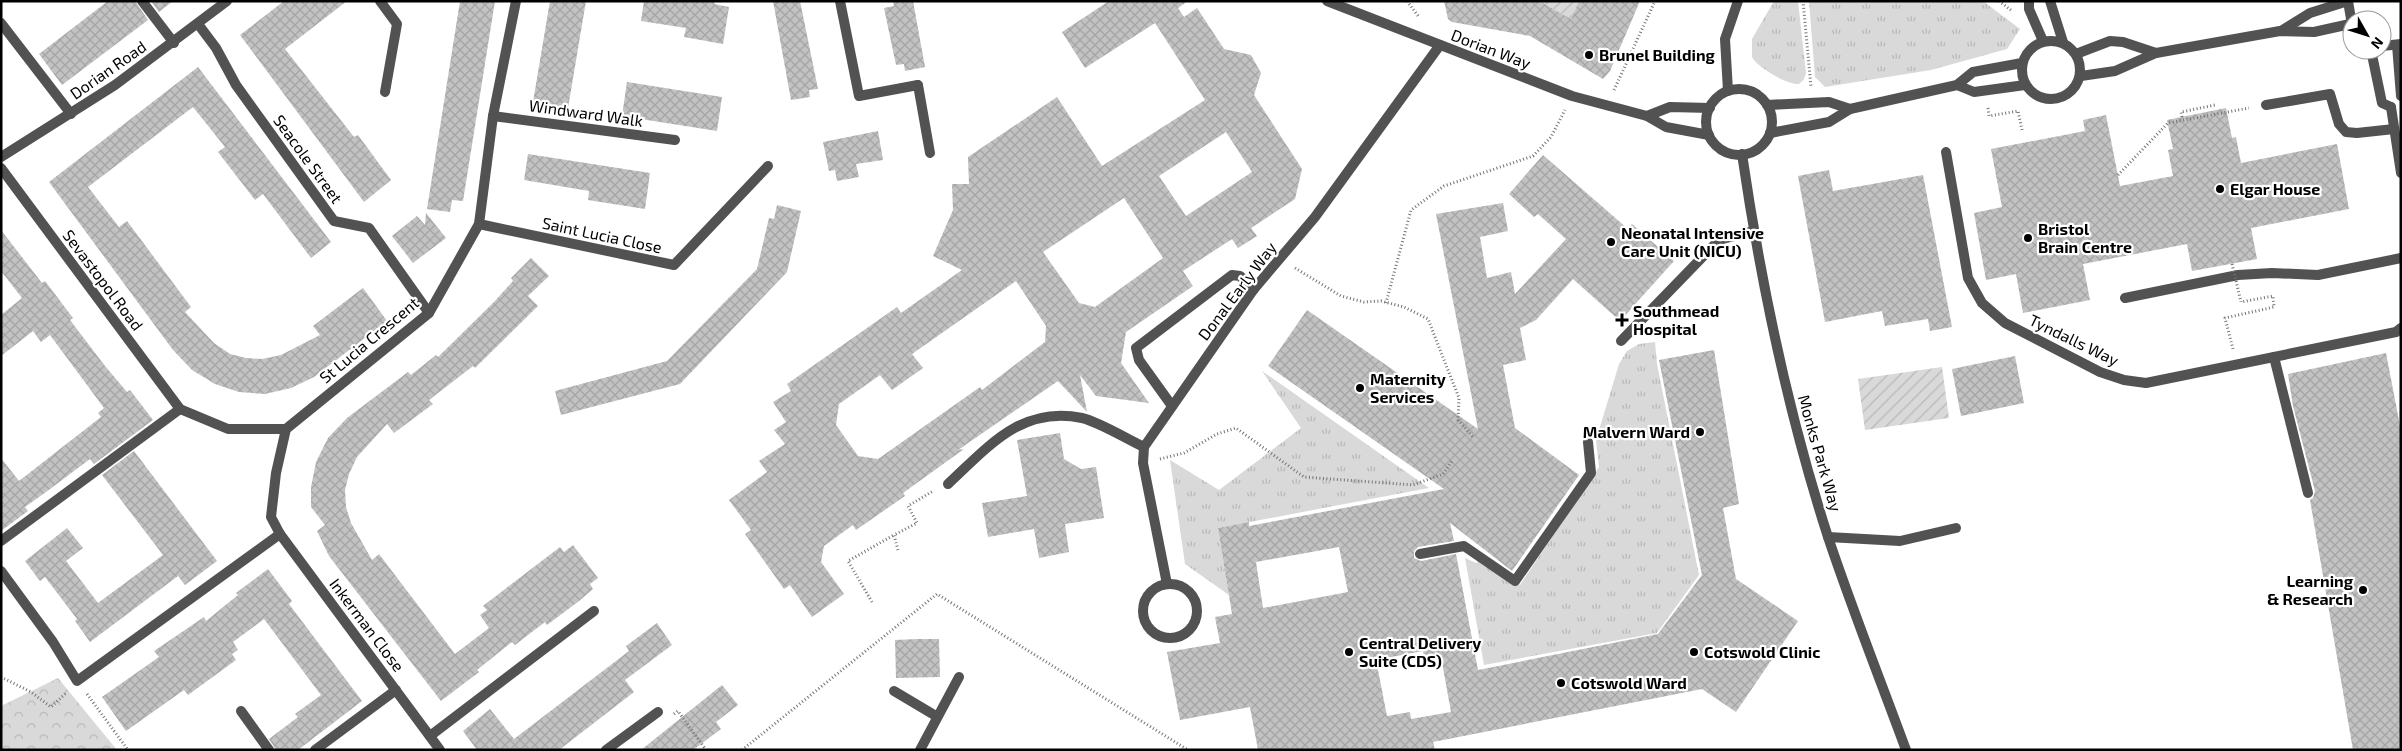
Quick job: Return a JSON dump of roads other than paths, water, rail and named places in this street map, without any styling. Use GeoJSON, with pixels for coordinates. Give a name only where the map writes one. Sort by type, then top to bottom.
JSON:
{"type":"FeatureCollection","features":[{"type":"Feature","properties":{"kind":"street"},"geometry":{"type":"LineString","coordinates":[[142,1],[174,43]]}},
{"type":"Feature","properties":{"kind":"street"},"geometry":{"type":"LineString","coordinates":[[380,1],[397,24],[385,92]]}},
{"type":"Feature","properties":{"kind":"street","name":"St Lucia Crescent"},"geometry":{"type":"LineString","coordinates":[[286,429],[429,313],[479,224],[493,116],[516,1]]}},
{"type":"Feature","properties":{"kind":"street"},"geometry":{"type":"LineString","coordinates":[[840,1],[859,96],[918,85],[930,153]]}},
{"type":"Feature","properties":{"kind":"street","name":"Dorian Way"},"geometry":{"type":"LineString","coordinates":[[1327,1],[1572,96],[1647,116],[1666,127],[1709,135]]}},
{"type":"Feature","properties":{"kind":"street"},"geometry":{"type":"LineString","coordinates":[[1728,91],[1725,39],[1738,1]]}},
{"type":"Feature","properties":{"kind":"street"},"geometry":{"type":"LineString","coordinates":[[2029,1],[2029,9],[2043,41]]}},
{"type":"Feature","properties":{"kind":"street"},"geometry":{"type":"LineString","coordinates":[[2050,1],[2063,42],[2076,54],[2080,64],[2081,76],[2076,87],[2067,95],[2056,99],[2044,99],[2034,94],[2026,85],[2022,74],[2022,63],[2026,54],[2043,41],[2063,42]]}},
{"type":"Feature","properties":{"kind":"street"},"geometry":{"type":"LineString","coordinates":[[2280,31],[2310,13],[2348,1]]}},
{"type":"Feature","properties":{"kind":"street","name":"Dorian Road"},"geometry":{"type":"LineString","coordinates":[[1,157],[71,114],[174,43],[224,2]]}},
{"type":"Feature","properties":{"kind":"street"},"geometry":{"type":"LineString","coordinates":[[1,23],[71,114]]}},
{"type":"Feature","properties":{"kind":"street","name":"Seacole Street"},"geometry":{"type":"LineString","coordinates":[[198,24],[216,48],[236,85],[334,220],[369,228],[429,313]]}},
{"type":"Feature","properties":{"kind":"street"},"geometry":{"type":"LineString","coordinates":[[2081,76],[2115,71],[2156,53],[2280,31],[2314,32],[2342,27]]}},
{"type":"Feature","properties":{"kind":"street"},"geometry":{"type":"LineString","coordinates":[[2076,54],[2110,42],[2123,42],[2156,53]]}},
{"type":"Feature","properties":{"kind":"street"},"geometry":{"type":"LineString","coordinates":[[2391,107],[2401,96],[2399,44]]}},
{"type":"Feature","properties":{"kind":"street","name":"Donal Early Way"},"geometry":{"type":"LineString","coordinates":[[1144,447],[1254,289],[1315,217],[1440,45]]}},
{"type":"Feature","properties":{"kind":"street"},"geometry":{"type":"LineString","coordinates":[[2373,60],[2382,103],[2391,107]]}},
{"type":"Feature","properties":{"kind":"street"},"geometry":{"type":"LineString","coordinates":[[1770,132],[1829,122],[1850,109],[1957,85],[1973,72],[2022,63]]}},
{"type":"Feature","properties":{"kind":"street"},"geometry":{"type":"LineString","coordinates":[[1957,85],[1974,92],[2026,85]]}},
{"type":"Feature","properties":{"kind":"street"},"geometry":{"type":"LineString","coordinates":[[1737,89],[1755,93],[1767,105],[1772,120],[1770,132],[1765,142],[1756,149],[1742,154],[1723,150],[1716,145],[1709,135],[1707,116],[1710,108],[1714,100],[1728,91],[1737,89]]}},
{"type":"Feature","properties":{"kind":"street"},"geometry":{"type":"LineString","coordinates":[[2266,105],[2330,94],[2339,124],[2346,132],[2357,133],[2394,129]]}},
{"type":"Feature","properties":{"kind":"street"},"geometry":{"type":"LineString","coordinates":[[1767,105],[1829,102],[1850,109]]}},
{"type":"Feature","properties":{"kind":"street"},"geometry":{"type":"LineString","coordinates":[[1647,116],[1670,107],[1710,108]]}},
{"type":"Feature","properties":{"kind":"street"},"geometry":{"type":"LineString","coordinates":[[2391,107],[2401,173]]}},
{"type":"Feature","properties":{"kind":"street","name":"Windward Walk"},"geometry":{"type":"LineString","coordinates":[[493,116],[675,140]]}},
{"type":"Feature","properties":{"kind":"street","name":"Tyndalls Way"},"geometry":{"type":"LineString","coordinates":[[1946,152],[1968,278],[1982,303],[2005,323],[2100,372],[2124,380],[2146,383],[2396,332],[2401,328]]}},
{"type":"Feature","properties":{"kind":"street","name":"Monks Park Way"},"geometry":{"type":"LineString","coordinates":[[1742,154],[1754,231],[1788,394],[1828,537],[1906,750]]}},
{"type":"Feature","properties":{"kind":"street","name":"Saint Lucia Close"},"geometry":{"type":"LineString","coordinates":[[479,224],[674,265],[768,166]]}},
{"type":"Feature","properties":{"kind":"street","name":"Sevastopol Road"},"geometry":{"type":"LineString","coordinates":[[1,168],[180,409]]}},
{"type":"Feature","properties":{"kind":"street"},"geometry":{"type":"LineString","coordinates":[[1621,340],[1719,240],[1754,231]]}},
{"type":"Feature","properties":{"kind":"street"},"geometry":{"type":"LineString","coordinates":[[2125,298],[2238,275],[2272,273],[2318,275],[2401,258]]}},
{"type":"Feature","properties":{"kind":"street"},"geometry":{"type":"LineString","coordinates":[[1172,406],[1139,360],[1136,348],[1232,275],[1240,276],[1254,289]]}},
{"type":"Feature","properties":{"kind":"street"},"geometry":{"type":"LineString","coordinates":[[2274,357],[2308,493]]}},
{"type":"Feature","properties":{"kind":"street"},"geometry":{"type":"LineString","coordinates":[[1,541],[180,409],[228,429],[286,429]]}},
{"type":"Feature","properties":{"kind":"street"},"geometry":{"type":"LineString","coordinates":[[948,484],[1013,428],[1043,416],[1083,418],[1144,447],[1144,464],[1167,584]]}},
{"type":"Feature","properties":{"kind":"street","name":"Inkerman Close"},"geometry":{"type":"LineString","coordinates":[[286,429],[276,473],[270,517],[280,534],[440,750]]}},
{"type":"Feature","properties":{"kind":"street"},"geometry":{"type":"LineString","coordinates":[[1420,554],[1464,546],[1515,581],[1591,473],[1588,442]]}},
{"type":"Feature","properties":{"kind":"street"},"geometry":{"type":"LineString","coordinates":[[1828,537],[1900,541],[1956,528]]}},
{"type":"Feature","properties":{"kind":"street"},"geometry":{"type":"LineString","coordinates":[[1,571],[53,642],[77,681],[280,534]]}},
{"type":"Feature","properties":{"kind":"street"},"geometry":{"type":"LineString","coordinates":[[1167,584],[1180,585],[1188,590],[1198,607],[1193,627],[1178,637],[1168,638],[1153,632],[1146,624],[1143,615],[1145,600],[1153,590],[1167,584]]}},
{"type":"Feature","properties":{"kind":"street"},"geometry":{"type":"LineString","coordinates":[[430,736],[594,611]]}},
{"type":"Feature","properties":{"kind":"street"},"geometry":{"type":"LineString","coordinates":[[920,750],[936,716],[959,677]]}},
{"type":"Feature","properties":{"kind":"street"},"geometry":{"type":"LineString","coordinates":[[316,750],[396,690]]}},
{"type":"Feature","properties":{"kind":"street"},"geometry":{"type":"LineString","coordinates":[[894,691],[936,716]]}},
{"type":"Feature","properties":{"kind":"street"},"geometry":{"type":"LineString","coordinates":[[242,711],[269,750]]}},
{"type":"Feature","properties":{"kind":"street"},"geometry":{"type":"LineString","coordinates":[[606,750],[656,714]]}},
{"type":"Feature","properties":{"kind":"place","name":"Brunel Building"},"geometry":{"type":"Point","coordinates":[1589,55]}},
{"type":"Feature","properties":{"kind":"place","name":"Elgar House"},"geometry":{"type":"Point","coordinates":[2220,189]}},
{"type":"Feature","properties":{"kind":"place","name":"Bristol Brain Centre"},"geometry":{"type":"Point","coordinates":[2028,238]}},
{"type":"Feature","properties":{"kind":"place","name":"Neonatal Intensive Care Unit (NICU)"},"geometry":{"type":"Point","coordinates":[1611,242]}},
{"type":"Feature","properties":{"kind":"place","name":"Southmead Hospital"},"geometry":{"type":"Point","coordinates":[1622,320]}},
{"type":"Feature","properties":{"kind":"place","name":"Maternity Services"},"geometry":{"type":"Point","coordinates":[1360,388]}},
{"type":"Feature","properties":{"kind":"place","name":"Malvern Ward"},"geometry":{"type":"Point","coordinates":[1700,432]}},
{"type":"Feature","properties":{"kind":"place","name":"Learning & Research"},"geometry":{"type":"Point","coordinates":[2363,590]}},
{"type":"Feature","properties":{"kind":"place","name":"Central Delivery Suite (CDS)"},"geometry":{"type":"Point","coordinates":[1349,652]}},
{"type":"Feature","properties":{"kind":"place","name":"Cotswold Clinic"},"geometry":{"type":"Point","coordinates":[1694,652]}},
{"type":"Feature","properties":{"kind":"place","name":"Cotswold Ward"},"geometry":{"type":"Point","coordinates":[1561,683]}}]}
